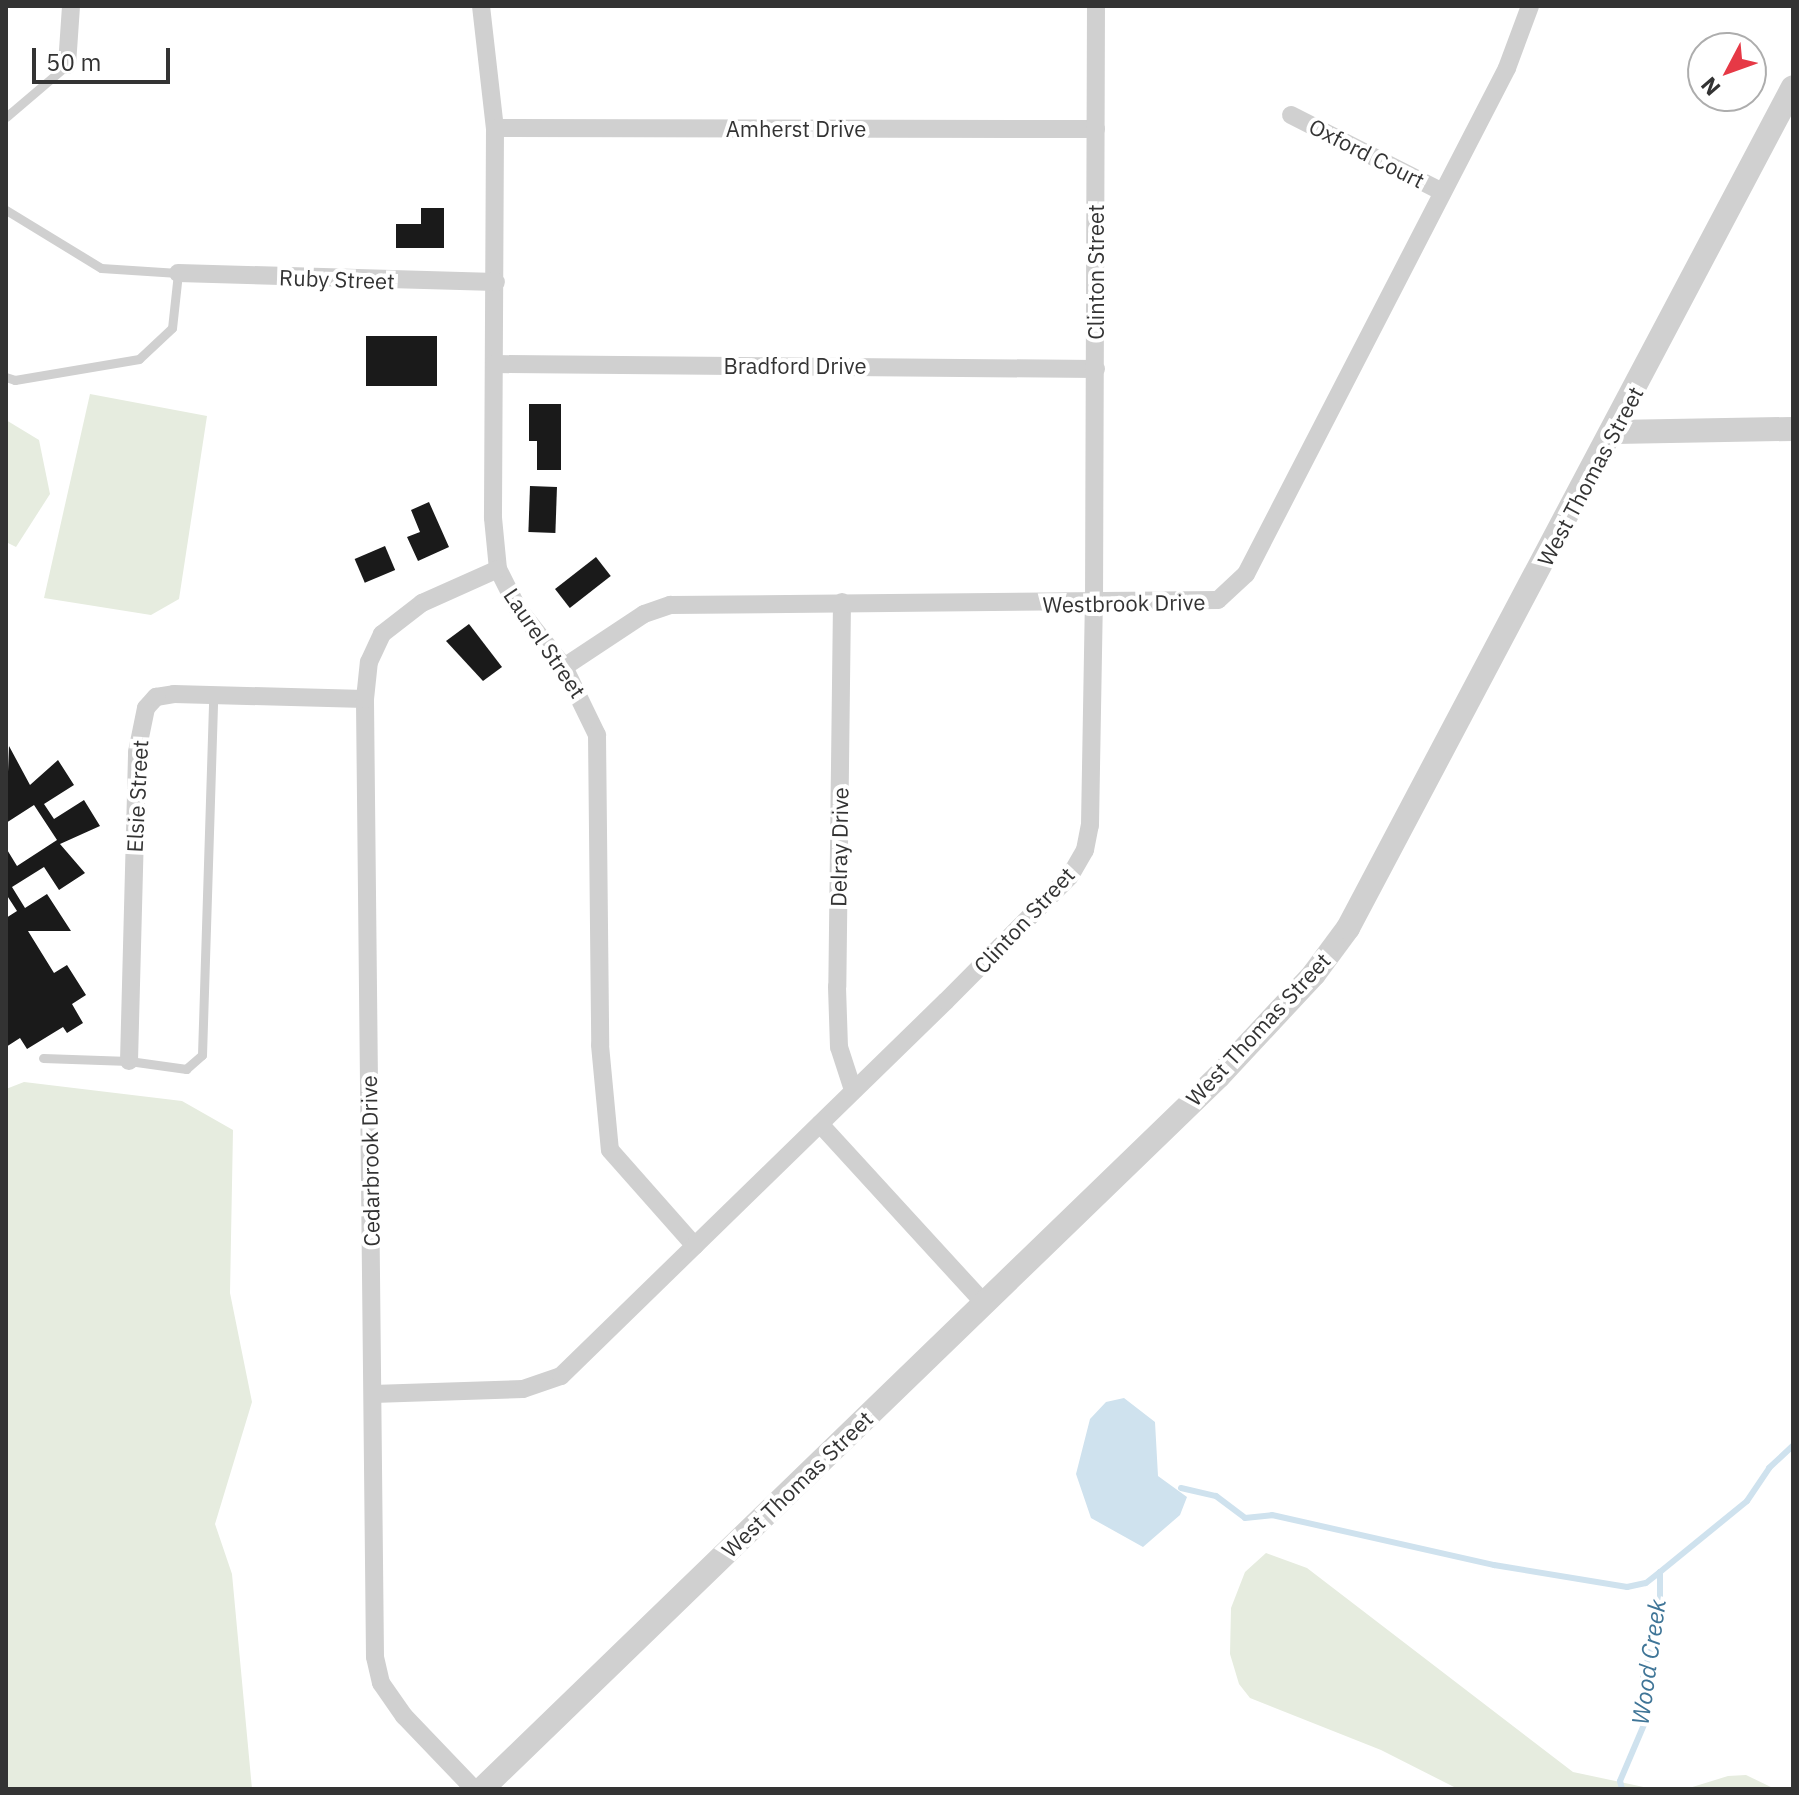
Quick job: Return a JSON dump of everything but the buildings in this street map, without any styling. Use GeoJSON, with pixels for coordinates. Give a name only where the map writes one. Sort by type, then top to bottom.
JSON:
{"type":"FeatureCollection","features":[{"type":"Feature","properties":{"kind":"street"},"geometry":{"type":"LineString","coordinates":[[67,65],[71,6]]}},
{"type":"Feature","properties":{"kind":"street","name":"Laurel Street"},"geometry":{"type":"LineString","coordinates":[[481,6],[495,128],[493,518],[498,569],[517,607],[564,667],[587,708],[599,758],[603,1123],[610,1150],[623,1170],[695,1246]]}},
{"type":"Feature","properties":{"kind":"street","name":"Clinton Street"},"geometry":{"type":"LineString","coordinates":[[373,1394],[523,1389],[561,1376],[1070,876],[1085,850],[1090,825],[1094,605],[1096,6]]}},
{"type":"Feature","properties":{"kind":"street","name":"Westbrook Drive"},"geometry":{"type":"LineString","coordinates":[[564,667],[644,614],[670,605],[842,602],[1201,604],[1234,589],[1507,68],[1530,6]]}},
{"type":"Feature","properties":{"kind":"street","name":"West Thomas Street"},"geometry":{"type":"LineString","coordinates":[[482,1789],[1219,1076],[1314,974],[1348,928],[1615,432],[1793,87]]}},
{"type":"Feature","properties":{"kind":"street","name":"Oxford Court"},"geometry":{"type":"LineString","coordinates":[[1291,115],[1443,192]]}},
{"type":"Feature","properties":{"kind":"street","name":"Amherst Drive"},"geometry":{"type":"LineString","coordinates":[[495,128],[1096,129]]}},
{"type":"Feature","properties":{"kind":"street","name":"Ruby Street"},"geometry":{"type":"LineString","coordinates":[[178,273],[496,282]]}},
{"type":"Feature","properties":{"kind":"street","name":"Bradford Drive"},"geometry":{"type":"LineString","coordinates":[[494,364],[1096,369]]}},
{"type":"Feature","properties":{"kind":"street"},"geometry":{"type":"LineString","coordinates":[[1615,432],[1793,429]]}},
{"type":"Feature","properties":{"kind":"street","name":"Cedarbrook Drive"},"geometry":{"type":"LineString","coordinates":[[474,1789],[404,1716],[381,1683],[375,1657],[365,699],[369,662],[382,634],[422,603],[498,569]]}},
{"type":"Feature","properties":{"kind":"street","name":"Delray Drive"},"geometry":{"type":"LineString","coordinates":[[842,602],[838,1017],[843,1069],[853,1090]]}},
{"type":"Feature","properties":{"kind":"street","name":"Elsie Street"},"geometry":{"type":"LineString","coordinates":[[129,1061],[142,717],[156,697],[213,695],[365,699]]}},
{"type":"Feature","properties":{"kind":"street"},"geometry":{"type":"LineString","coordinates":[[820,1124],[985,1304]]}},
{"type":"Feature","properties":{"kind":"lane"},"geometry":{"type":"LineString","coordinates":[[6,117],[67,65]]}},
{"type":"Feature","properties":{"kind":"lane"},"geometry":{"type":"LineString","coordinates":[[6,210],[101,268],[178,273],[172,328],[139,359],[15,380],[6,377]]}},
{"type":"Feature","properties":{"kind":"lane"},"geometry":{"type":"LineString","coordinates":[[43,1058],[129,1061],[186,1069],[202,1055],[213,695]]}},
{"type":"Feature","properties":{"kind":"shaded area"},"geometry":{"type":"Polygon","coordinates":[[[90,394],[207,416],[179,599],[151,615],[44,598],[90,394]]]}},
{"type":"Feature","properties":{"kind":"shaded area"},"geometry":{"type":"Polygon","coordinates":[[[6,420],[39,440],[50,494],[16,547],[6,542],[6,420]]]}},
{"type":"Feature","properties":{"kind":"shaded area"},"geometry":{"type":"Polygon","coordinates":[[[24,1082],[182,1101],[233,1130],[230,1293],[252,1402],[215,1524],[232,1574],[252,1789],[6,1789],[6,1089],[24,1082]]]}},
{"type":"Feature","properties":{"kind":"shaded area"},"geometry":{"type":"Polygon","coordinates":[[[1266,1553],[1307,1568],[1573,1772],[1653,1789],[1458,1789],[1381,1750],[1250,1698],[1239,1684],[1230,1654],[1231,1608],[1245,1572],[1266,1553]]]}},
{"type":"Feature","properties":{"kind":"shaded area"},"geometry":{"type":"Polygon","coordinates":[[[1746,1775],[1775,1789],[1686,1789],[1728,1776],[1746,1775]]]}},
{"type":"Feature","properties":{"kind":"water"},"geometry":{"type":"Polygon","coordinates":[[[1124,1398],[1155,1422],[1158,1476],[1187,1497],[1180,1515],[1143,1547],[1091,1518],[1076,1474],[1090,1419],[1106,1402],[1124,1398]]]}},
{"type":"Feature","properties":{"kind":"waterway","name":"Wood Creek"},"geometry":{"type":"LineString","coordinates":[[1622,1789],[1620,1781],[1646,1720],[1643,1678],[1660,1612],[1660,1572],[1747,1501],[1769,1468],[1793,1446]]}},
{"type":"Feature","properties":{"kind":"waterway"},"geometry":{"type":"LineString","coordinates":[[1181,1488],[1216,1496],[1245,1518],[1272,1515],[1494,1565],[1627,1587],[1646,1583],[1660,1572]]}}]}
